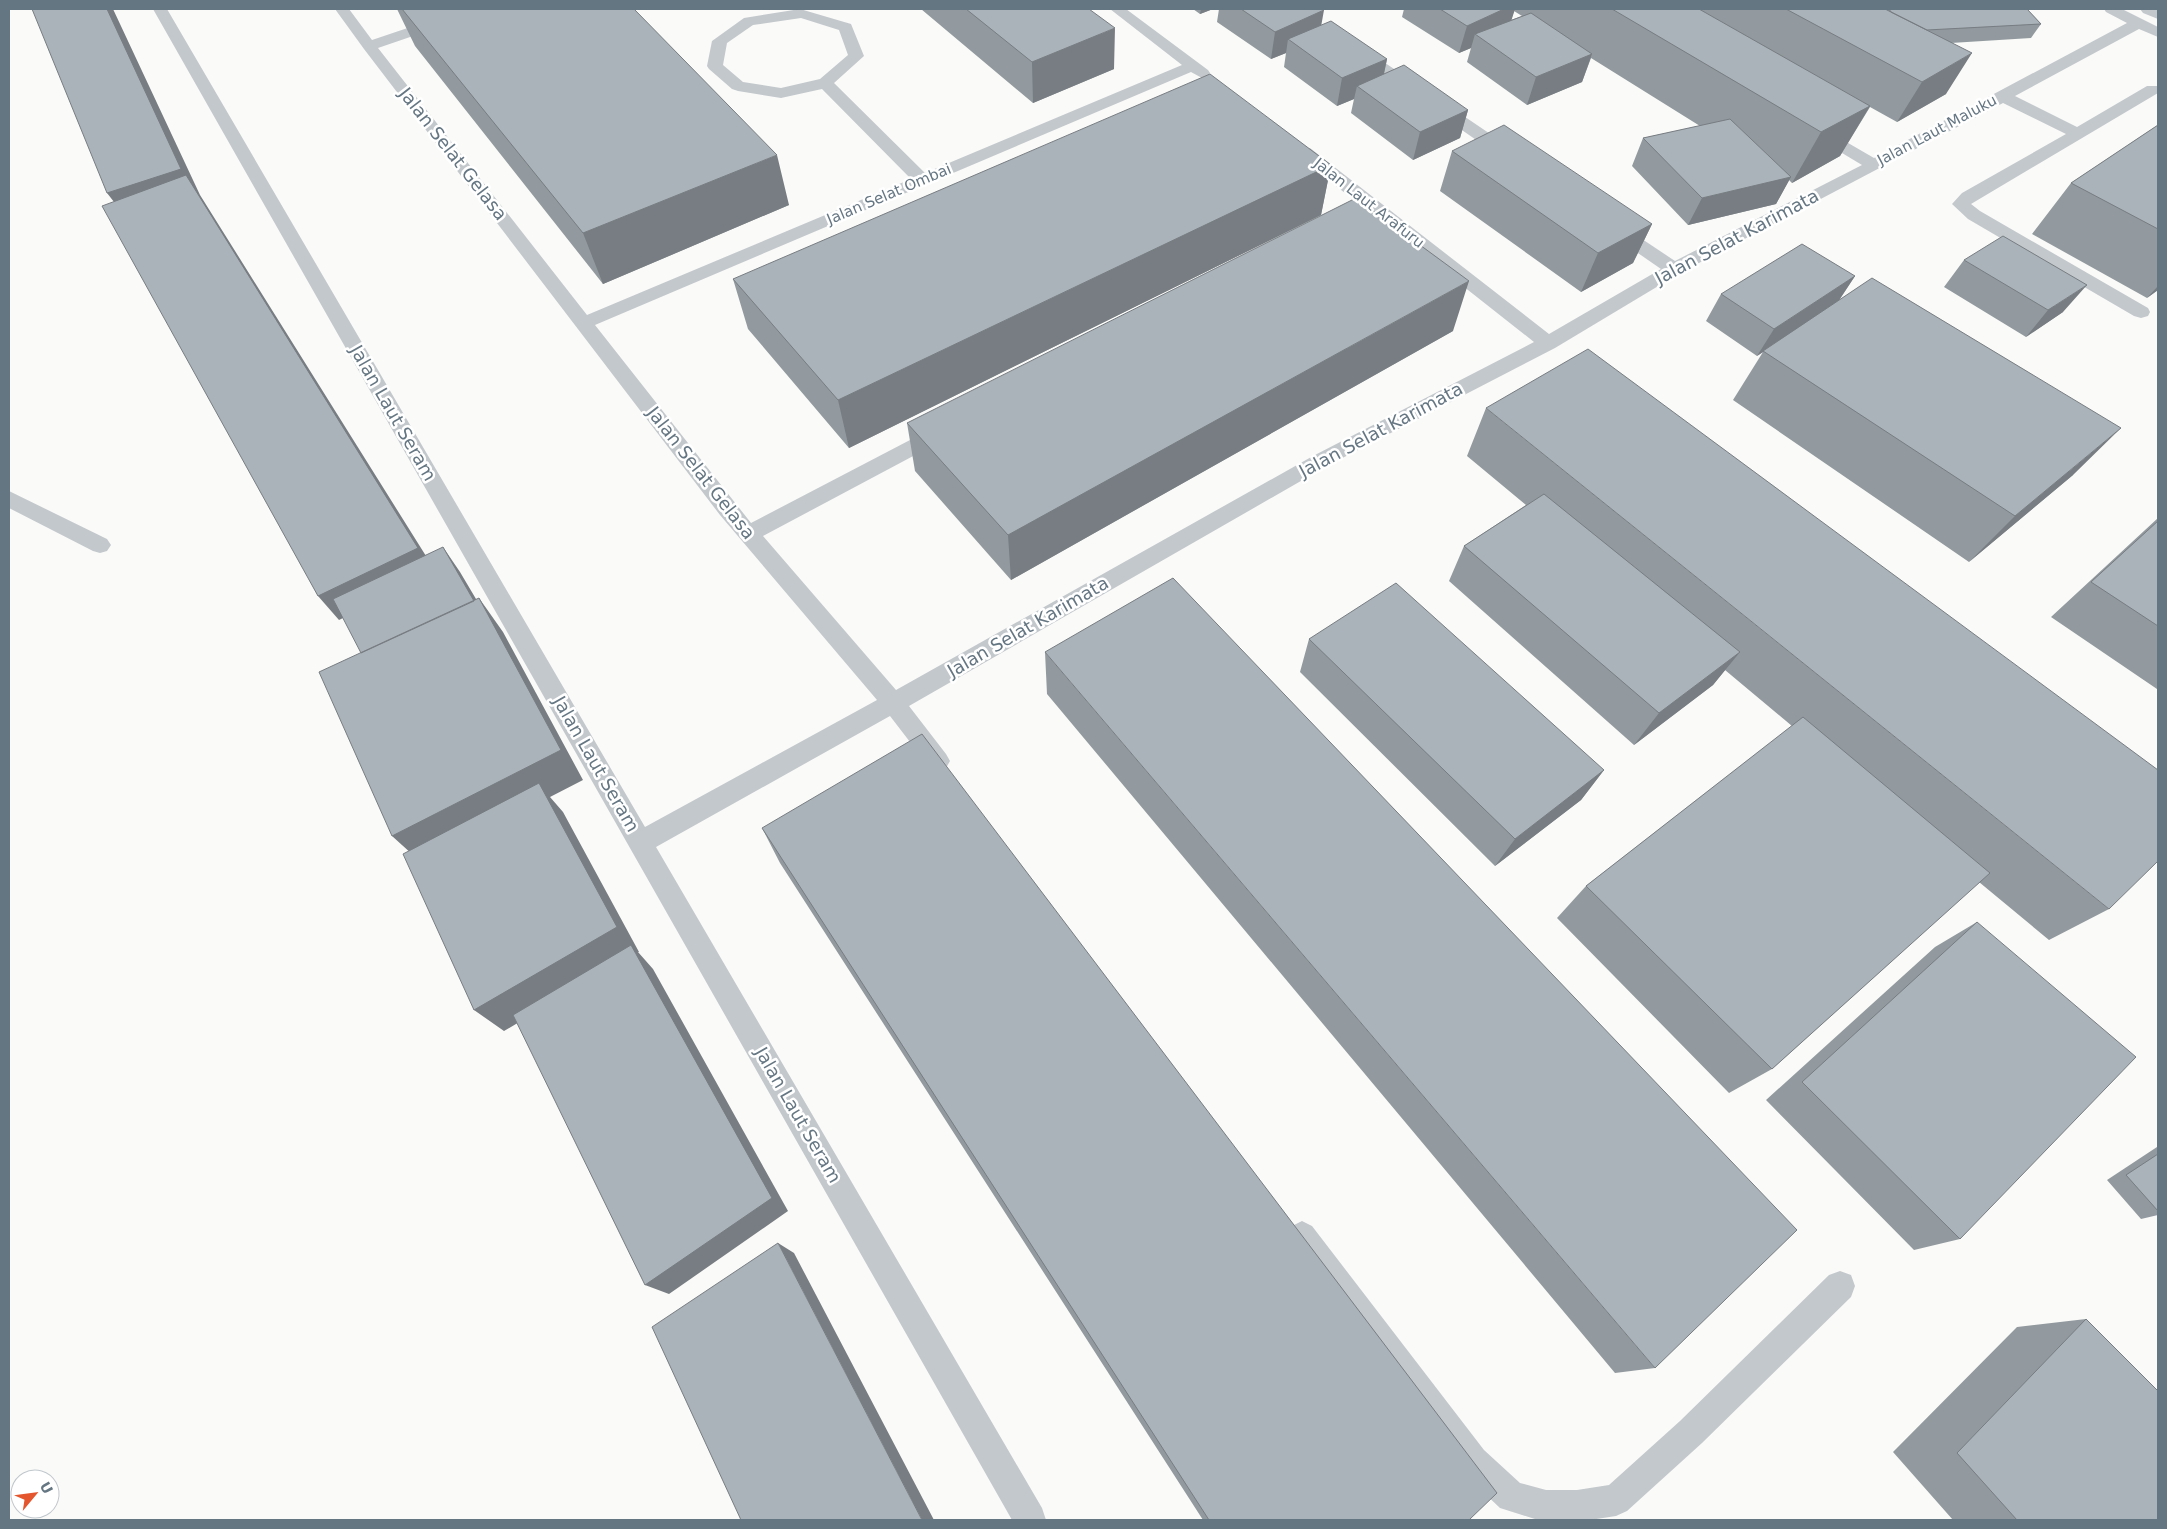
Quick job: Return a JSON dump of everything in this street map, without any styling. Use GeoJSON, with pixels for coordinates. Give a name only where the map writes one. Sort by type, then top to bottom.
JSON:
{"type":"FeatureCollection","features":[{"type":"Feature","properties":{"kind":"street"},"geometry":{"type":"LineString","coordinates":[[2144,16],[2158,14]]}},
{"type":"Feature","properties":{"kind":"lane","name":"Jalan Laut Seram"},"geometry":{"type":"LineString","coordinates":[[160,9],[1030,1520]]}},
{"type":"Feature","properties":{"kind":"lane","name":"Jalan Selat Gelasa"},"geometry":{"type":"LineString","coordinates":[[342,9],[727,509],[893,703],[954,782]]}},
{"type":"Feature","properties":{"kind":"lane"},"geometry":{"type":"LineString","coordinates":[[369,46],[478,9]]}},
{"type":"Feature","properties":{"kind":"lane"},"geometry":{"type":"LineString","coordinates":[[736,9],[749,21]]}},
{"type":"Feature","properties":{"kind":"lane"},"geometry":{"type":"LineString","coordinates":[[1117,9],[1217,84]]}},
{"type":"Feature","properties":{"kind":"lane"},"geometry":{"type":"LineString","coordinates":[[2111,9],[2144,16],[2158,33]]}},
{"type":"Feature","properties":{"kind":"lane"},"geometry":{"type":"LineString","coordinates":[[802,13],[846,27],[856,56],[825,83],[781,93],[738,86],[715,66],[720,41],[749,21],[802,13]]}},
{"type":"Feature","properties":{"kind":"lane","name":"Jalan Laut Maluku"},"geometry":{"type":"LineString","coordinates":[[1806,125],[1874,165],[2144,16]]}},
{"type":"Feature","properties":{"kind":"lane"},"geometry":{"type":"LineString","coordinates":[[1346,43],[1518,161]]}},
{"type":"Feature","properties":{"kind":"lane","name":"Jalan Selat Ombai"},"geometry":{"type":"LineString","coordinates":[[584,323],[1193,66]]}},
{"type":"Feature","properties":{"kind":"lane"},"geometry":{"type":"LineString","coordinates":[[825,83],[922,180]]}},
{"type":"Feature","properties":{"kind":"lane"},"geometry":{"type":"LineString","coordinates":[[2141,312],[1974,215],[1960,204],[1968,197],[2153,89]]}},
{"type":"Feature","properties":{"kind":"lane"},"geometry":{"type":"LineString","coordinates":[[2002,96],[2078,134]]}},
{"type":"Feature","properties":{"kind":"lane","name":"Jalan Laut Arafuru"},"geometry":{"type":"LineString","coordinates":[[1287,139],[1548,343]]}},
{"type":"Feature","properties":{"kind":"lane","name":"Jalan Selat Karimata"},"geometry":{"type":"LineString","coordinates":[[893,703],[1320,461],[1548,343],[1674,269],[1874,165]]}},
{"type":"Feature","properties":{"kind":"lane"},"geometry":{"type":"LineString","coordinates":[[1356,216],[1374,206]]}},
{"type":"Feature","properties":{"kind":"lane"},"geometry":{"type":"LineString","coordinates":[[1600,218],[1674,269]]}},
{"type":"Feature","properties":{"kind":"lane"},"geometry":{"type":"LineString","coordinates":[[748,534],[960,423]]}},
{"type":"Feature","properties":{"kind":"lane"},"geometry":{"type":"LineString","coordinates":[[9,499],[100,544]]}},
{"type":"Feature","properties":{"kind":"lane"},"geometry":{"type":"LineString","coordinates":[[641,842],[893,703]]}},
{"type":"Feature","properties":{"kind":"lane"},"geometry":{"type":"LineString","coordinates":[[1288,1217],[1474,1461],[1511,1496],[1546,1506],[1578,1506],[1616,1500],[1692,1432],[1840,1286]]}},
{"type":"Feature","properties":{"kind":"building"},"geometry":{"type":"Polygon","coordinates":[[[32,9],[107,9],[181,169],[107,193],[32,9]]]}},
{"type":"Feature","properties":{"kind":"building"},"geometry":{"type":"Polygon","coordinates":[[[402,9],[634,9],[777,155],[583,233],[402,9]]]}},
{"type":"Feature","properties":{"kind":"building"},"geometry":{"type":"Polygon","coordinates":[[[966,9],[1089,9],[1115,28],[1032,62],[966,9]]]}},
{"type":"Feature","properties":{"kind":"building"},"geometry":{"type":"Polygon","coordinates":[[[1241,9],[1321,9],[1324,10],[1275,32],[1241,9]]]}},
{"type":"Feature","properties":{"kind":"building"},"geometry":{"type":"Polygon","coordinates":[[[1440,9],[1504,9],[1467,26],[1440,9]]]}},
{"type":"Feature","properties":{"kind":"building"},"geometry":{"type":"Polygon","coordinates":[[[1612,9],[1699,9],[1870,106],[1821,132],[1612,9]]]}},
{"type":"Feature","properties":{"kind":"building"},"geometry":{"type":"Polygon","coordinates":[[[1786,9],[1885,9],[1972,53],[1922,82],[1786,9]]]}},
{"type":"Feature","properties":{"kind":"building"},"geometry":{"type":"Polygon","coordinates":[[[1889,9],[2027,9],[2041,24],[1927,30],[1891,12],[1889,9]]]}},
{"type":"Feature","properties":{"kind":"building"},"geometry":{"type":"Polygon","coordinates":[[[1531,13],[1592,54],[1536,77],[1475,34],[1531,13]]]}},
{"type":"Feature","properties":{"kind":"building"},"geometry":{"type":"Polygon","coordinates":[[[1331,21],[1387,59],[1342,78],[1288,39],[1331,21]]]}},
{"type":"Feature","properties":{"kind":"building"},"geometry":{"type":"Polygon","coordinates":[[[1404,65],[1468,110],[1420,132],[1357,86],[1404,65]]]}},
{"type":"Feature","properties":{"kind":"building"},"geometry":{"type":"Polygon","coordinates":[[[1210,74],[1331,165],[838,400],[733,279],[1210,74]]]}},
{"type":"Feature","properties":{"kind":"building"},"geometry":{"type":"Polygon","coordinates":[[[1730,119],[1791,177],[1702,198],[1643,138],[1730,119]]]}},
{"type":"Feature","properties":{"kind":"building"},"geometry":{"type":"Polygon","coordinates":[[[1504,125],[1652,224],[1598,253],[1452,151],[1504,125]]]}},
{"type":"Feature","properties":{"kind":"building"},"geometry":{"type":"Polygon","coordinates":[[[2158,125],[2158,229],[2071,183],[2158,125]]]}},
{"type":"Feature","properties":{"kind":"building"},"geometry":{"type":"Polygon","coordinates":[[[186,175],[418,548],[318,596],[102,206],[186,175]]]}},
{"type":"Feature","properties":{"kind":"building"},"geometry":{"type":"Polygon","coordinates":[[[1356,198],[1469,281],[1008,535],[907,423],[1356,198]]]}},
{"type":"Feature","properties":{"kind":"building"},"geometry":{"type":"Polygon","coordinates":[[[2003,236],[2087,285],[2048,310],[1964,260],[2003,236]]]}},
{"type":"Feature","properties":{"kind":"building"},"geometry":{"type":"Polygon","coordinates":[[[1802,244],[1855,276],[1774,329],[1721,294],[1802,244]]]}},
{"type":"Feature","properties":{"kind":"building"},"geometry":{"type":"Polygon","coordinates":[[[1872,278],[2121,428],[2015,516],[1763,351],[1872,278]]]}},
{"type":"Feature","properties":{"kind":"building"},"geometry":{"type":"Polygon","coordinates":[[[1588,349],[2158,770],[2158,861],[2109,909],[1486,408],[1588,349]]]}},
{"type":"Feature","properties":{"kind":"building"},"geometry":{"type":"Polygon","coordinates":[[[1544,494],[1740,652],[1659,713],[1464,546],[1544,494]]]}},
{"type":"Feature","properties":{"kind":"building"},"geometry":{"type":"Polygon","coordinates":[[[2158,521],[2158,626],[2091,582],[2158,521]]]}},
{"type":"Feature","properties":{"kind":"building"},"geometry":{"type":"Polygon","coordinates":[[[443,547],[474,601],[361,653],[333,599],[443,547]]]}},
{"type":"Feature","properties":{"kind":"building"},"geometry":{"type":"Polygon","coordinates":[[[1173,578],[1797,1230],[1655,1368],[1045,652],[1173,578]]]}},
{"type":"Feature","properties":{"kind":"building"},"geometry":{"type":"Polygon","coordinates":[[[1396,583],[1604,770],[1515,839],[1309,639],[1396,583]]]}},
{"type":"Feature","properties":{"kind":"building"},"geometry":{"type":"Polygon","coordinates":[[[479,598],[561,750],[392,836],[319,672],[479,598]]]}},
{"type":"Feature","properties":{"kind":"building"},"geometry":{"type":"Polygon","coordinates":[[[1803,717],[1990,873],[1772,1069],[1586,886],[1803,717]]]}},
{"type":"Feature","properties":{"kind":"building"},"geometry":{"type":"Polygon","coordinates":[[[922,734],[1497,1493],[1469,1520],[1209,1520],[762,828],[922,734]]]}},
{"type":"Feature","properties":{"kind":"building"},"geometry":{"type":"Polygon","coordinates":[[[539,783],[617,927],[474,1010],[403,854],[539,783]]]}},
{"type":"Feature","properties":{"kind":"building"},"geometry":{"type":"Polygon","coordinates":[[[1977,922],[2136,1057],[1960,1239],[1802,1082],[1977,922]]]}},
{"type":"Feature","properties":{"kind":"building"},"geometry":{"type":"Polygon","coordinates":[[[631,945],[772,1198],[645,1285],[513,1015],[631,945]]]}},
{"type":"Feature","properties":{"kind":"building"},"geometry":{"type":"Polygon","coordinates":[[[2158,1154],[2158,1211],[2126,1175],[2158,1154]]]}},
{"type":"Feature","properties":{"kind":"building"},"geometry":{"type":"Polygon","coordinates":[[[778,1243],[922,1520],[741,1520],[652,1327],[778,1243]]]}},
{"type":"Feature","properties":{"kind":"building"},"geometry":{"type":"Polygon","coordinates":[[[2086,1319],[2158,1391],[2158,1520],[2017,1520],[1957,1453],[2086,1319]]]}}]}
